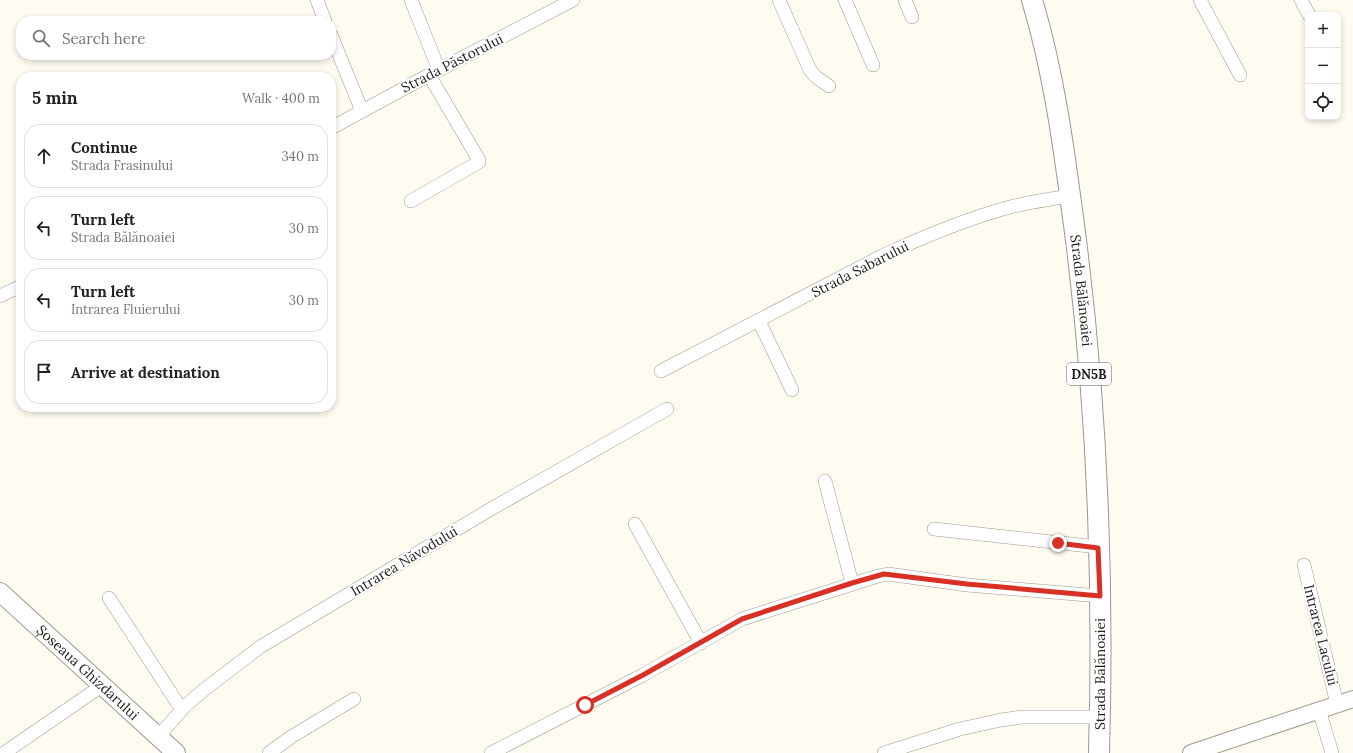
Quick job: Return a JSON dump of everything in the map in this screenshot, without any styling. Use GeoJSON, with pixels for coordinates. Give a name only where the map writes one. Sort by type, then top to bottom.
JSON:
{"type":"FeatureCollection","features":[{"type":"Feature","properties":{"kind":"main road","name":"Strada Bălănoaiei"},"geometry":{"type":"LineString","coordinates":[[1032,0],[1052,82],[1081,278],[1087,343],[1094,439],[1100,596],[1099,753]]}},
{"type":"Feature","properties":{"kind":"main road","name":"Șoseaua Ghizdarului"},"geometry":{"type":"LineString","coordinates":[[0,592],[176,753]]}},
{"type":"Feature","properties":{"kind":"street"},"geometry":{"type":"LineString","coordinates":[[317,0],[323,16]]}},
{"type":"Feature","properties":{"kind":"street"},"geometry":{"type":"LineString","coordinates":[[411,0],[434,73],[479,160],[479,162],[411,201]]}},
{"type":"Feature","properties":{"kind":"street","name":"Strada Păstorului"},"geometry":{"type":"LineString","coordinates":[[336,125],[362,110],[574,0]]}},
{"type":"Feature","properties":{"kind":"street"},"geometry":{"type":"LineString","coordinates":[[779,0],[810,70],[816,77],[829,86]]}},
{"type":"Feature","properties":{"kind":"street"},"geometry":{"type":"LineString","coordinates":[[845,0],[873,65]]}},
{"type":"Feature","properties":{"kind":"street"},"geometry":{"type":"LineString","coordinates":[[906,0],[912,17]]}},
{"type":"Feature","properties":{"kind":"street"},"geometry":{"type":"LineString","coordinates":[[1200,0],[1240,75]]}},
{"type":"Feature","properties":{"kind":"street"},"geometry":{"type":"LineString","coordinates":[[1301,0],[1307,12]]}},
{"type":"Feature","properties":{"kind":"street"},"geometry":{"type":"LineString","coordinates":[[336,47],[362,110]]}},
{"type":"Feature","properties":{"kind":"street","name":"Strada Sabarului"},"geometry":{"type":"LineString","coordinates":[[661,371],[884,255],[943,229],[1012,206],[1070,196]]}},
{"type":"Feature","properties":{"kind":"street"},"geometry":{"type":"LineString","coordinates":[[0,296],[16,288]]}},
{"type":"Feature","properties":{"kind":"street"},"geometry":{"type":"LineString","coordinates":[[759,321],[792,390]]}},
{"type":"Feature","properties":{"kind":"street","name":"Intrarea Năvodului"},"geometry":{"type":"LineString","coordinates":[[158,737],[182,710],[205,689],[260,647],[491,509],[667,409]]}},
{"type":"Feature","properties":{"kind":"street"},"geometry":{"type":"LineString","coordinates":[[825,481],[852,583]]}},
{"type":"Feature","properties":{"kind":"street"},"geometry":{"type":"LineString","coordinates":[[635,524],[701,643]]}},
{"type":"Feature","properties":{"kind":"street"},"geometry":{"type":"LineString","coordinates":[[934,528],[1098,548]]}},
{"type":"Feature","properties":{"kind":"street","name":"Intrarea Lacului"},"geometry":{"type":"LineString","coordinates":[[1304,565],[1337,704]]}},
{"type":"Feature","properties":{"kind":"street"},"geometry":{"type":"LineString","coordinates":[[491,753],[637,679],[742,619],[878,576],[888,574],[960,584],[1100,596]]}},
{"type":"Feature","properties":{"kind":"street"},"geometry":{"type":"LineString","coordinates":[[109,598],[182,710]]}},
{"type":"Feature","properties":{"kind":"street"},"geometry":{"type":"LineString","coordinates":[[4,753],[103,685]]}},
{"type":"Feature","properties":{"kind":"street"},"geometry":{"type":"LineString","coordinates":[[270,753],[291,737],[354,699]]}},
{"type":"Feature","properties":{"kind":"street"},"geometry":{"type":"LineString","coordinates":[[1191,753],[1353,699]]}},
{"type":"Feature","properties":{"kind":"street"},"geometry":{"type":"LineString","coordinates":[[1319,710],[1332,753]]}},
{"type":"Feature","properties":{"kind":"street"},"geometry":{"type":"LineString","coordinates":[[884,753],[960,730],[1001,720],[1022,717],[1100,717]]}},
{"type":"Feature","properties":{"kind":"route"},"geometry":{"type":"LineString","coordinates":[[585,705],[643,675],[742,619],[864,579],[884,574],[926,580],[1100,596],[1098,548],[1058,543]]}}]}
